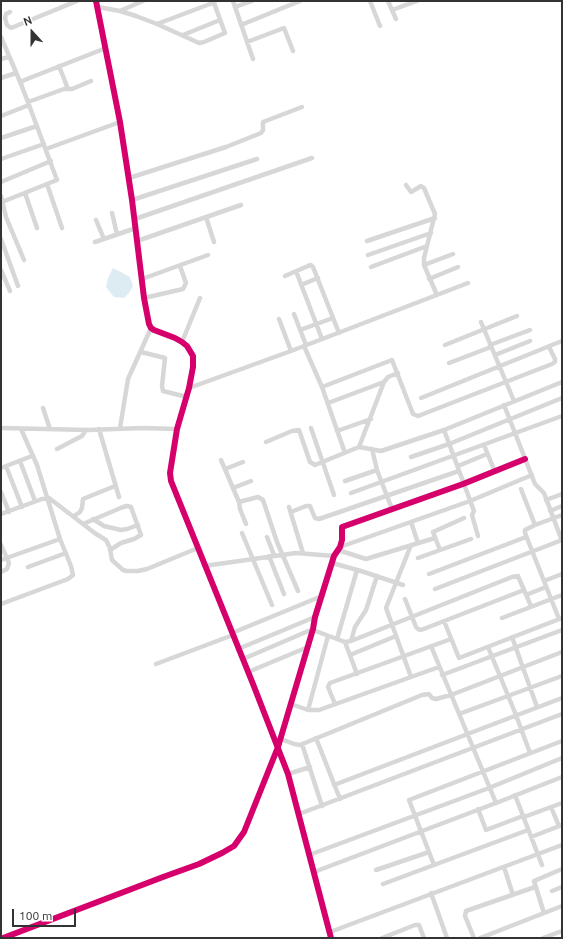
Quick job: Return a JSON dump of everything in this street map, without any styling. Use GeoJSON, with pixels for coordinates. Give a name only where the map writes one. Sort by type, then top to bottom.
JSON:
{"type":"FeatureCollection","features":[{"type":"Feature","properties":{"kind":"street"},"geometry":{"type":"LineString","coordinates":[[60,1],[62,7]]}},
{"type":"Feature","properties":{"kind":"street"},"geometry":{"type":"LineString","coordinates":[[10,12],[6,14],[5,18],[11,28],[77,1]]}},
{"type":"Feature","properties":{"kind":"street"},"geometry":{"type":"LineString","coordinates":[[96,1],[120,122],[135,219],[144,298],[151,328],[128,379],[120,428]]}},
{"type":"Feature","properties":{"kind":"street"},"geometry":{"type":"LineString","coordinates":[[120,11],[143,1]]}},
{"type":"Feature","properties":{"kind":"street"},"geometry":{"type":"LineString","coordinates":[[233,1],[253,59]]}},
{"type":"Feature","properties":{"kind":"street"},"geometry":{"type":"LineString","coordinates":[[236,8],[252,1]]}},
{"type":"Feature","properties":{"kind":"street"},"geometry":{"type":"LineString","coordinates":[[241,25],[300,1]]}},
{"type":"Feature","properties":{"kind":"street"},"geometry":{"type":"LineString","coordinates":[[370,1],[380,26]]}},
{"type":"Feature","properties":{"kind":"street"},"geometry":{"type":"LineString","coordinates":[[388,1],[396,19]]}},
{"type":"Feature","properties":{"kind":"street"},"geometry":{"type":"LineString","coordinates":[[392,10],[417,1]]}},
{"type":"Feature","properties":{"kind":"street"},"geometry":{"type":"LineString","coordinates":[[98,7],[120,11],[157,24],[195,42],[204,42],[225,33],[214,2],[157,24]]}},
{"type":"Feature","properties":{"kind":"street"},"geometry":{"type":"LineString","coordinates":[[183,35],[220,20]]}},
{"type":"Feature","properties":{"kind":"street"},"geometry":{"type":"LineString","coordinates":[[247,42],[284,28],[293,51]]}},
{"type":"Feature","properties":{"kind":"street"},"geometry":{"type":"LineString","coordinates":[[1,37],[58,180],[2,202]]}},
{"type":"Feature","properties":{"kind":"street"},"geometry":{"type":"LineString","coordinates":[[21,84],[22,81],[106,48]]}},
{"type":"Feature","properties":{"kind":"street"},"geometry":{"type":"LineString","coordinates":[[1,59],[9,57]]}},
{"type":"Feature","properties":{"kind":"street"},"geometry":{"type":"LineString","coordinates":[[59,66],[68,89]]}},
{"type":"Feature","properties":{"kind":"street"},"geometry":{"type":"LineString","coordinates":[[1,78],[16,73]]}},
{"type":"Feature","properties":{"kind":"street"},"geometry":{"type":"LineString","coordinates":[[1,116],[28,103],[64,89],[72,89],[91,81]]}},
{"type":"Feature","properties":{"kind":"street"},"geometry":{"type":"LineString","coordinates":[[129,178],[226,147],[262,133],[264,130],[264,122],[302,107]]}},
{"type":"Feature","properties":{"kind":"street"},"geometry":{"type":"LineString","coordinates":[[1,159],[120,122]]}},
{"type":"Feature","properties":{"kind":"street"},"geometry":{"type":"LineString","coordinates":[[1,138],[37,126]]}},
{"type":"Feature","properties":{"kind":"street"},"geometry":{"type":"LineString","coordinates":[[135,219],[312,158]]}},
{"type":"Feature","properties":{"kind":"street"},"geometry":{"type":"LineString","coordinates":[[132,200],[257,159]]}},
{"type":"Feature","properties":{"kind":"street"},"geometry":{"type":"LineString","coordinates":[[1,182],[51,161]]}},
{"type":"Feature","properties":{"kind":"street"},"geometry":{"type":"LineString","coordinates":[[47,184],[62,228]]}},
{"type":"Feature","properties":{"kind":"street"},"geometry":{"type":"LineString","coordinates":[[406,185],[411,192],[421,186],[424,188],[434,210],[435,218],[424,258],[424,266],[437,295]]}},
{"type":"Feature","properties":{"kind":"street"},"geometry":{"type":"LineString","coordinates":[[25,193],[37,228]]}},
{"type":"Feature","properties":{"kind":"street"},"geometry":{"type":"LineString","coordinates":[[1,196],[3,217],[24,260]]}},
{"type":"Feature","properties":{"kind":"street"},"geometry":{"type":"LineString","coordinates":[[137,241],[241,205]]}},
{"type":"Feature","properties":{"kind":"street"},"geometry":{"type":"LineString","coordinates":[[112,213],[117,234]]}},
{"type":"Feature","properties":{"kind":"street"},"geometry":{"type":"LineString","coordinates":[[206,217],[214,242]]}},
{"type":"Feature","properties":{"kind":"street"},"geometry":{"type":"LineString","coordinates":[[367,240],[435,218]]}},
{"type":"Feature","properties":{"kind":"street"},"geometry":{"type":"LineString","coordinates":[[96,220],[104,239]]}},
{"type":"Feature","properties":{"kind":"street"},"geometry":{"type":"LineString","coordinates":[[95,242],[136,228]]}},
{"type":"Feature","properties":{"kind":"street"},"geometry":{"type":"LineString","coordinates":[[368,255],[431,233]]}},
{"type":"Feature","properties":{"kind":"street"},"geometry":{"type":"LineString","coordinates":[[1,239],[18,286]]}},
{"type":"Feature","properties":{"kind":"street"},"geometry":{"type":"LineString","coordinates":[[371,267],[427,246]]}},
{"type":"Feature","properties":{"kind":"street"},"geometry":{"type":"LineString","coordinates":[[424,266],[453,254]]}},
{"type":"Feature","properties":{"kind":"street"},"geometry":{"type":"LineString","coordinates":[[142,279],[208,255]]}},
{"type":"Feature","properties":{"kind":"street"},"geometry":{"type":"LineString","coordinates":[[284,276],[311,265],[313,267],[339,333]]}},
{"type":"Feature","properties":{"kind":"street"},"geometry":{"type":"LineString","coordinates":[[144,298],[183,289],[186,283],[180,266]]}},
{"type":"Feature","properties":{"kind":"street"},"geometry":{"type":"LineString","coordinates":[[429,279],[458,268]]}},
{"type":"Feature","properties":{"kind":"street"},"geometry":{"type":"LineString","coordinates":[[1,270],[4,283],[10,291]]}},
{"type":"Feature","properties":{"kind":"street"},"geometry":{"type":"LineString","coordinates":[[296,271],[322,339]]}},
{"type":"Feature","properties":{"kind":"street"},"geometry":{"type":"LineString","coordinates":[[301,284],[318,278]]}},
{"type":"Feature","properties":{"kind":"street"},"geometry":{"type":"LineString","coordinates":[[189,388],[305,346],[468,283]]}},
{"type":"Feature","properties":{"kind":"street"},"geometry":{"type":"LineString","coordinates":[[182,342],[200,298]]}},
{"type":"Feature","properties":{"kind":"street"},"geometry":{"type":"LineString","coordinates":[[294,314],[328,403],[345,453]]}},
{"type":"Feature","properties":{"kind":"street"},"geometry":{"type":"LineString","coordinates":[[445,345],[516,316]]}},
{"type":"Feature","properties":{"kind":"street"},"geometry":{"type":"LineString","coordinates":[[300,330],[333,318]]}},
{"type":"Feature","properties":{"kind":"street"},"geometry":{"type":"LineString","coordinates":[[279,319],[291,351]]}},
{"type":"Feature","properties":{"kind":"street"},"geometry":{"type":"LineString","coordinates":[[481,322],[514,401]]}},
{"type":"Feature","properties":{"kind":"street"},"geometry":{"type":"LineString","coordinates":[[151,328],[182,342],[187,346],[192,356],[193,367],[187,397],[177,429],[170,473],[171,481],[288,774],[331,938]]}},
{"type":"Feature","properties":{"kind":"street"},"geometry":{"type":"LineString","coordinates":[[449,363],[530,330]]}},
{"type":"Feature","properties":{"kind":"street"},"geometry":{"type":"LineString","coordinates":[[495,356],[530,341]]}},
{"type":"Feature","properties":{"kind":"street"},"geometry":{"type":"LineString","coordinates":[[421,398],[562,341]]}},
{"type":"Feature","properties":{"kind":"street"},"geometry":{"type":"LineString","coordinates":[[322,387],[392,360],[413,414],[418,416],[555,362],[549,347]]}},
{"type":"Feature","properties":{"kind":"street"},"geometry":{"type":"LineString","coordinates":[[141,352],[165,358],[162,386],[163,391],[187,397]]}},
{"type":"Feature","properties":{"kind":"street"},"geometry":{"type":"LineString","coordinates":[[359,447],[384,382],[388,377],[398,373]]}},
{"type":"Feature","properties":{"kind":"street"},"geometry":{"type":"LineString","coordinates":[[328,403],[384,382]]}},
{"type":"Feature","properties":{"kind":"street"},"geometry":{"type":"LineString","coordinates":[[266,442],[292,431],[299,430],[310,462],[315,465],[359,447],[381,451],[444,430],[562,382]]}},
{"type":"Feature","properties":{"kind":"street"},"geometry":{"type":"LineString","coordinates":[[410,457],[449,444],[562,398]]}},
{"type":"Feature","properties":{"kind":"street"},"geometry":{"type":"LineString","coordinates":[[435,589],[562,541],[544,493],[535,484],[504,405]]}},
{"type":"Feature","properties":{"kind":"street"},"geometry":{"type":"LineString","coordinates":[[43,408],[50,429]]}},
{"type":"Feature","properties":{"kind":"street"},"geometry":{"type":"LineString","coordinates":[[351,493],[562,416]]}},
{"type":"Feature","properties":{"kind":"street"},"geometry":{"type":"LineString","coordinates":[[337,431],[371,419]]}},
{"type":"Feature","properties":{"kind":"street"},"geometry":{"type":"LineString","coordinates":[[1,428],[86,430],[120,428],[177,429]]}},
{"type":"Feature","properties":{"kind":"street"},"geometry":{"type":"LineString","coordinates":[[311,428],[334,495]]}},
{"type":"Feature","properties":{"kind":"street"},"geometry":{"type":"LineString","coordinates":[[1,604],[68,579],[73,575],[73,570],[60,539],[39,470],[21,429]]}},
{"type":"Feature","properties":{"kind":"street"},"geometry":{"type":"LineString","coordinates":[[99,429],[119,496]]}},
{"type":"Feature","properties":{"kind":"street"},"geometry":{"type":"LineString","coordinates":[[57,449],[82,436],[86,430]]}},
{"type":"Feature","properties":{"kind":"street"},"geometry":{"type":"LineString","coordinates":[[444,430],[474,511],[472,515],[478,536]]}},
{"type":"Feature","properties":{"kind":"street"},"geometry":{"type":"LineString","coordinates":[[484,444],[495,472]]}},
{"type":"Feature","properties":{"kind":"street"},"geometry":{"type":"LineString","coordinates":[[372,449],[377,470],[392,509]]}},
{"type":"Feature","properties":{"kind":"street"},"geometry":{"type":"LineString","coordinates":[[291,512],[306,506],[310,506],[315,518],[319,519],[458,468],[487,454]]}},
{"type":"Feature","properties":{"kind":"street"},"geometry":{"type":"LineString","coordinates":[[22,507],[3,467],[32,456]]}},
{"type":"Feature","properties":{"kind":"street"},"geometry":{"type":"LineString","coordinates":[[3,938],[199,864],[229,850],[234,846],[244,832],[281,739],[313,630],[315,617],[334,556],[342,540],[342,527],[463,484],[525,459]]}},
{"type":"Feature","properties":{"kind":"street"},"geometry":{"type":"LineString","coordinates":[[221,460],[239,502],[246,524]]}},
{"type":"Feature","properties":{"kind":"street"},"geometry":{"type":"LineString","coordinates":[[20,461],[36,501]]}},
{"type":"Feature","properties":{"kind":"street"},"geometry":{"type":"LineString","coordinates":[[225,469],[243,462]]}},
{"type":"Feature","properties":{"kind":"street"},"geometry":{"type":"LineString","coordinates":[[345,481],[377,470]]}},
{"type":"Feature","properties":{"kind":"street"},"geometry":{"type":"LineString","coordinates":[[339,548],[470,501],[532,475]]}},
{"type":"Feature","properties":{"kind":"street"},"geometry":{"type":"LineString","coordinates":[[233,488],[251,481]]}},
{"type":"Feature","properties":{"kind":"street"},"geometry":{"type":"LineString","coordinates":[[74,516],[80,512],[83,499],[115,486]]}},
{"type":"Feature","properties":{"kind":"street"},"geometry":{"type":"LineString","coordinates":[[521,489],[535,525]]}},
{"type":"Feature","properties":{"kind":"street"},"geometry":{"type":"LineString","coordinates":[[1,492],[9,512]]}},
{"type":"Feature","properties":{"kind":"street"},"geometry":{"type":"LineString","coordinates":[[546,500],[562,494]]}},
{"type":"Feature","properties":{"kind":"street"},"geometry":{"type":"LineString","coordinates":[[47,497],[106,540],[112,560],[123,570],[131,572],[147,568],[198,548]]}},
{"type":"Feature","properties":{"kind":"street"},"geometry":{"type":"LineString","coordinates":[[1,514],[47,497]]}},
{"type":"Feature","properties":{"kind":"street"},"geometry":{"type":"LineString","coordinates":[[239,502],[258,497],[264,500],[277,542],[298,592]]}},
{"type":"Feature","properties":{"kind":"street"},"geometry":{"type":"LineString","coordinates":[[83,524],[129,506],[141,532],[139,536],[121,543],[110,550]]}},
{"type":"Feature","properties":{"kind":"street"},"geometry":{"type":"LineString","coordinates":[[550,511],[562,506]]}},
{"type":"Feature","properties":{"kind":"street"},"geometry":{"type":"LineString","coordinates":[[289,507],[303,553]]}},
{"type":"Feature","properties":{"kind":"street"},"geometry":{"type":"LineString","coordinates":[[444,621],[459,658],[560,618],[550,599],[525,533],[526,530],[535,525],[562,515]]}},
{"type":"Feature","properties":{"kind":"street"},"geometry":{"type":"LineString","coordinates":[[440,550],[433,532],[434,530],[464,518]]}},
{"type":"Feature","properties":{"kind":"street"},"geometry":{"type":"LineString","coordinates":[[93,519],[104,526],[121,530],[138,525]]}},
{"type":"Feature","properties":{"kind":"street"},"geometry":{"type":"LineString","coordinates":[[411,522],[418,543]]}},
{"type":"Feature","properties":{"kind":"street"},"geometry":{"type":"LineString","coordinates":[[242,533],[272,605]]}},
{"type":"Feature","properties":{"kind":"street"},"geometry":{"type":"LineString","coordinates":[[267,537],[284,594]]}},
{"type":"Feature","properties":{"kind":"street"},"geometry":{"type":"LineString","coordinates":[[429,574],[526,537]]}},
{"type":"Feature","properties":{"kind":"street"},"geometry":{"type":"LineString","coordinates":[[339,548],[366,559],[435,538]]}},
{"type":"Feature","properties":{"kind":"street"},"geometry":{"type":"LineString","coordinates":[[1,560],[60,539]]}},
{"type":"Feature","properties":{"kind":"street"},"geometry":{"type":"LineString","coordinates":[[418,558],[471,539]]}},
{"type":"Feature","properties":{"kind":"street"},"geometry":{"type":"LineString","coordinates":[[1,545],[9,567],[1,572]]}},
{"type":"Feature","properties":{"kind":"street"},"geometry":{"type":"LineString","coordinates":[[411,545],[386,608],[411,677]]}},
{"type":"Feature","properties":{"kind":"street"},"geometry":{"type":"LineString","coordinates":[[28,567],[66,553]]}},
{"type":"Feature","properties":{"kind":"street"},"geometry":{"type":"LineString","coordinates":[[204,566],[283,554],[303,553],[334,556]]}},
{"type":"Feature","properties":{"kind":"street"},"geometry":{"type":"LineString","coordinates":[[332,563],[402,585]]}},
{"type":"Feature","properties":{"kind":"street"},"geometry":{"type":"LineString","coordinates":[[337,639],[357,570]]}},
{"type":"Feature","properties":{"kind":"street"},"geometry":{"type":"LineString","coordinates":[[544,581],[562,574]]}},
{"type":"Feature","properties":{"kind":"street"},"geometry":{"type":"LineString","coordinates":[[351,641],[355,626],[366,610],[377,576]]}},
{"type":"Feature","properties":{"kind":"street"},"geometry":{"type":"LineString","coordinates":[[243,659],[313,630],[345,642],[351,641],[512,577],[518,576],[531,606]]}},
{"type":"Feature","properties":{"kind":"street"},"geometry":{"type":"LineString","coordinates":[[405,599],[418,629],[421,630],[546,587]]}},
{"type":"Feature","properties":{"kind":"street"},"geometry":{"type":"LineString","coordinates":[[502,618],[562,595]]}},
{"type":"Feature","properties":{"kind":"street"},"geometry":{"type":"LineString","coordinates":[[156,664],[322,596]]}},
{"type":"Feature","properties":{"kind":"street"},"geometry":{"type":"LineString","coordinates":[[238,649],[315,617]]}},
{"type":"Feature","properties":{"kind":"street"},"geometry":{"type":"LineString","coordinates":[[442,675],[562,630]]}},
{"type":"Feature","properties":{"kind":"street"},"geometry":{"type":"LineString","coordinates":[[308,710],[328,636]]}},
{"type":"Feature","properties":{"kind":"street"},"geometry":{"type":"LineString","coordinates":[[350,655],[396,636]]}},
{"type":"Feature","properties":{"kind":"street"},"geometry":{"type":"LineString","coordinates":[[512,637],[537,707]]}},
{"type":"Feature","properties":{"kind":"street"},"geometry":{"type":"LineString","coordinates":[[335,704],[328,685],[451,638]]}},
{"type":"Feature","properties":{"kind":"street"},"geometry":{"type":"LineString","coordinates":[[345,642],[357,674]]}},
{"type":"Feature","properties":{"kind":"street"},"geometry":{"type":"LineString","coordinates":[[431,646],[496,803]]}},
{"type":"Feature","properties":{"kind":"street"},"geometry":{"type":"LineString","coordinates":[[248,672],[308,647]]}},
{"type":"Feature","properties":{"kind":"street"},"geometry":{"type":"LineString","coordinates":[[488,647],[509,696],[530,753]]}},
{"type":"Feature","properties":{"kind":"street"},"geometry":{"type":"LineString","coordinates":[[281,739],[294,744],[302,744],[422,695],[429,694],[432,698],[436,699],[451,695],[562,652]]}},
{"type":"Feature","properties":{"kind":"street"},"geometry":{"type":"LineString","coordinates":[[291,704],[308,710],[319,710],[439,667]]}},
{"type":"Feature","properties":{"kind":"street"},"geometry":{"type":"LineString","coordinates":[[459,714],[562,676]]}},
{"type":"Feature","properties":{"kind":"street"},"geometry":{"type":"LineString","coordinates":[[334,785],[562,698]]}},
{"type":"Feature","properties":{"kind":"street"},"geometry":{"type":"LineString","coordinates":[[299,814],[562,714]]}},
{"type":"Feature","properties":{"kind":"street"},"geometry":{"type":"LineString","coordinates":[[316,738],[340,799]]}},
{"type":"Feature","properties":{"kind":"street"},"geometry":{"type":"LineString","coordinates":[[434,865],[409,802],[410,799],[562,741]]}},
{"type":"Feature","properties":{"kind":"street"},"geometry":{"type":"LineString","coordinates":[[302,744],[322,806]]}},
{"type":"Feature","properties":{"kind":"street"},"geometry":{"type":"LineString","coordinates":[[309,855],[489,788],[562,758]]}},
{"type":"Feature","properties":{"kind":"street"},"geometry":{"type":"LineString","coordinates":[[288,774],[310,767]]}},
{"type":"Feature","properties":{"kind":"street"},"geometry":{"type":"LineString","coordinates":[[314,872],[496,803],[562,776]]}},
{"type":"Feature","properties":{"kind":"street"},"geometry":{"type":"LineString","coordinates":[[515,795],[542,865]]}},
{"type":"Feature","properties":{"kind":"street"},"geometry":{"type":"LineString","coordinates":[[478,809],[486,830],[562,803]]}},
{"type":"Feature","properties":{"kind":"street"},"geometry":{"type":"LineString","coordinates":[[531,837],[560,826],[551,807]]}},
{"type":"Feature","properties":{"kind":"street"},"geometry":{"type":"LineString","coordinates":[[383,884],[528,830]]}},
{"type":"Feature","properties":{"kind":"street"},"geometry":{"type":"LineString","coordinates":[[330,932],[562,845]]}},
{"type":"Feature","properties":{"kind":"street"},"geometry":{"type":"LineString","coordinates":[[376,870],[429,852]]}},
{"type":"Feature","properties":{"kind":"street"},"geometry":{"type":"LineString","coordinates":[[504,867],[513,895]]}},
{"type":"Feature","properties":{"kind":"street"},"geometry":{"type":"LineString","coordinates":[[544,914],[534,883],[536,880],[562,869]]}},
{"type":"Feature","properties":{"kind":"street"},"geometry":{"type":"LineString","coordinates":[[474,938],[465,916],[466,911],[535,887]]}},
{"type":"Feature","properties":{"kind":"street"},"geometry":{"type":"LineString","coordinates":[[552,891],[562,887]]}},
{"type":"Feature","properties":{"kind":"street"},"geometry":{"type":"LineString","coordinates":[[431,893],[447,938]]}},
{"type":"Feature","properties":{"kind":"street"},"geometry":{"type":"LineString","coordinates":[[480,938],[562,906]]}},
{"type":"Feature","properties":{"kind":"street"},"geometry":{"type":"LineString","coordinates":[[382,938],[415,925],[419,925],[424,938]]}},
{"type":"Feature","properties":{"kind":"street"},"geometry":{"type":"LineString","coordinates":[[543,938],[562,930]]}},
{"type":"Feature","properties":{"kind":"shaded area"},"geometry":{"type":"Polygon","coordinates":[[[113,268],[130,277],[133,286],[124,298],[114,297],[106,287],[108,278],[113,268]]]}},
{"type":"Feature","properties":{"kind":"cycle path"},"geometry":{"type":"LineString","coordinates":[[96,1],[120,122],[132,200],[144,298],[149,324],[154,330],[182,342],[187,346],[193,356],[193,367],[189,388],[177,429],[170,473],[171,481],[288,774],[331,938]]}},
{"type":"Feature","properties":{"kind":"cycle path"},"geometry":{"type":"LineString","coordinates":[[3,938],[199,864],[234,846],[244,832],[278,747],[313,629],[315,617],[334,556],[340,547],[342,540],[342,527],[463,484],[525,459]]}}]}
